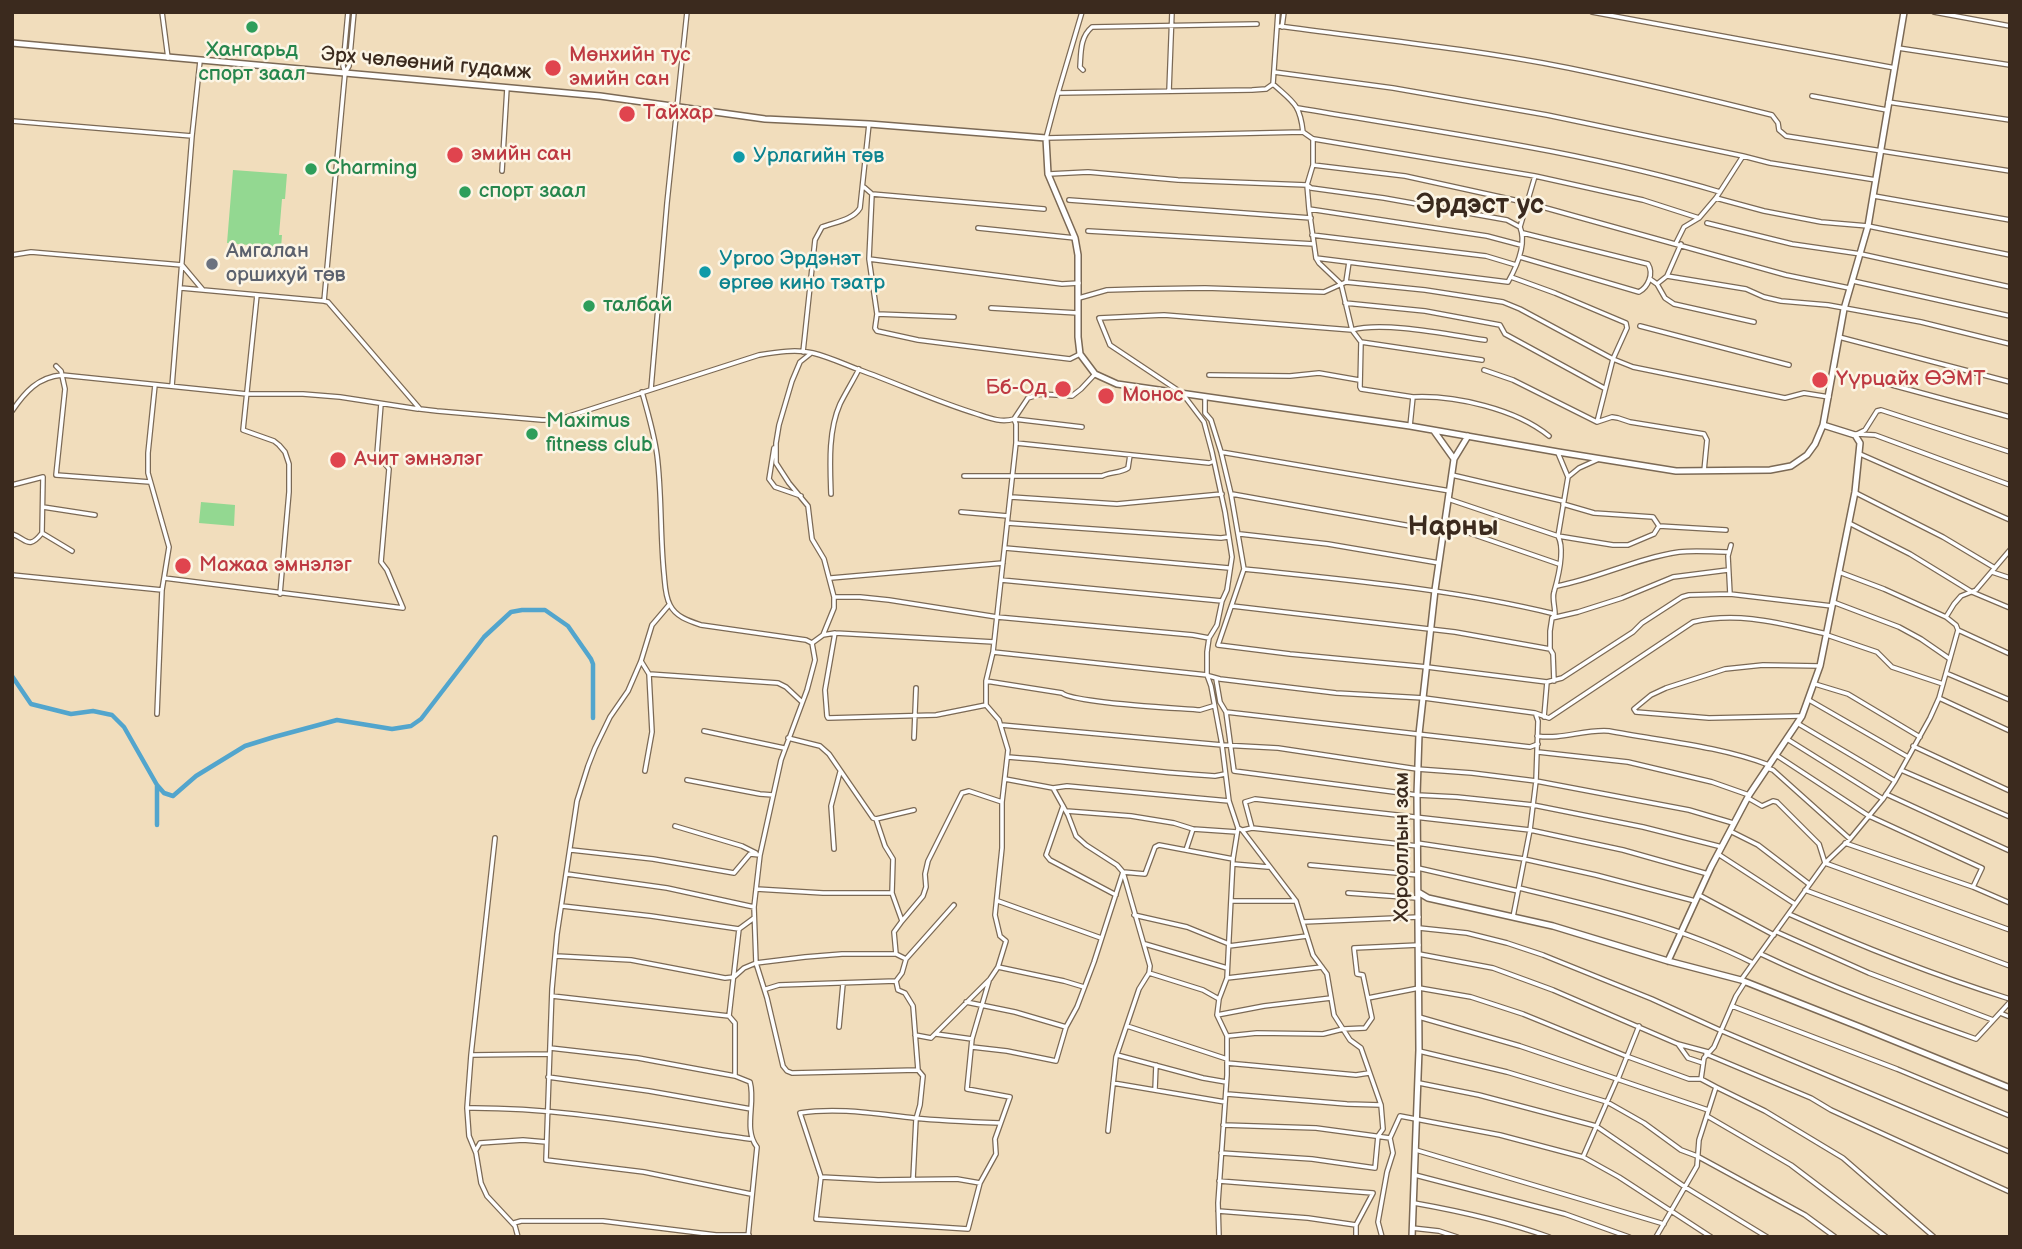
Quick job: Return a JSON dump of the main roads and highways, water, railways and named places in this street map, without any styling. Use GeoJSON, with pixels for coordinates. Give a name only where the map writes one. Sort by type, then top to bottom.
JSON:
{"type":"FeatureCollection","features":[{"type":"Feature","properties":{"kind":"main road"},"geometry":{"type":"LineString","coordinates":[[1434,430],[1676,471],[1770,470],[1791,466],[1807,455],[1824,425],[1844,309],[1868,226],[1904,12]]}},
{"type":"Feature","properties":{"kind":"main road","name":"Эрх чөлөөний гудамж"},"geometry":{"type":"LineString","coordinates":[[12,43],[507,86],[678,105],[765,119],[1046,138],[1048,174],[1074,238],[1079,283],[1080,354],[1095,374],[1117,384],[1434,430]]}},
{"type":"Feature","properties":{"kind":"main road"},"geometry":{"type":"LineString","coordinates":[[1668,961],[1748,796],[1802,716],[1820,667],[1860,454],[1860,443],[1855,435],[1824,425]]}},
{"type":"Feature","properties":{"kind":"main road"},"geometry":{"type":"LineString","coordinates":[[1434,430],[1454,459]]}},
{"type":"Feature","properties":{"kind":"main road","name":"Хорооллын зам"},"geometry":{"type":"LineString","coordinates":[[1412,1237],[1419,1083],[1416,795],[1419,734],[1435,590],[1454,459],[1468,436]]}},
{"type":"Feature","properties":{"kind":"main road"},"geometry":{"type":"LineString","coordinates":[[1419,895],[1553,926],[1743,981],[2010,1088]]}},
{"type":"Feature","properties":{"kind":"waterway"},"geometry":{"type":"LineString","coordinates":[[12,676],[31,704],[71,714],[93,711],[112,715],[124,727],[157,785],[164,793],[173,796],[196,776],[245,746],[274,737],[337,720],[392,729],[411,726],[421,719],[484,637],[511,612],[545,610],[568,626],[593,664],[593,718]]}},
{"type":"Feature","properties":{"kind":"waterway"},"geometry":{"type":"LineString","coordinates":[[157,786],[157,825]]}},
{"type":"Feature","properties":{"kind":"place","name":"Хангарьд спорт заал"},"geometry":{"type":"Point","coordinates":[252,27]}},
{"type":"Feature","properties":{"kind":"place","name":"Мөнхийн тус эмийн сан"},"geometry":{"type":"Point","coordinates":[553,68]}},
{"type":"Feature","properties":{"kind":"place","name":"Тайхар"},"geometry":{"type":"Point","coordinates":[627,114]}},
{"type":"Feature","properties":{"kind":"place","name":"эмийн сан"},"geometry":{"type":"Point","coordinates":[455,155]}},
{"type":"Feature","properties":{"kind":"place","name":"Урлагийн төв"},"geometry":{"type":"Point","coordinates":[739,157]}},
{"type":"Feature","properties":{"kind":"place","name":"Charming"},"geometry":{"type":"Point","coordinates":[311,169]}},
{"type":"Feature","properties":{"kind":"place","name":"спорт заал"},"geometry":{"type":"Point","coordinates":[465,192]}},
{"type":"Feature","properties":{"kind":"place","name":"Амгалан оршихуй төв"},"geometry":{"type":"Point","coordinates":[212,264]}},
{"type":"Feature","properties":{"kind":"place","name":"Ургоо Эрдэнэт өргөө кино тэатр"},"geometry":{"type":"Point","coordinates":[705,272]}},
{"type":"Feature","properties":{"kind":"place","name":"талбай"},"geometry":{"type":"Point","coordinates":[589,306]}},
{"type":"Feature","properties":{"kind":"place","name":"Үүрцайх ӨЭМТ"},"geometry":{"type":"Point","coordinates":[1820,380]}},
{"type":"Feature","properties":{"kind":"place","name":"Бб-Од"},"geometry":{"type":"Point","coordinates":[1063,389]}},
{"type":"Feature","properties":{"kind":"place","name":"Монос"},"geometry":{"type":"Point","coordinates":[1106,396]}},
{"type":"Feature","properties":{"kind":"place","name":"Maximus fitness club"},"geometry":{"type":"Point","coordinates":[532,434]}},
{"type":"Feature","properties":{"kind":"place","name":"Ачит эмнэлэг"},"geometry":{"type":"Point","coordinates":[338,460]}},
{"type":"Feature","properties":{"kind":"place","name":"Maжаа эмнэлэг"},"geometry":{"type":"Point","coordinates":[183,566]}},
{"type":"Feature","properties":{"kind":"district","name":"Эрдэст ус"},"geometry":{"type":"Point","coordinates":[1480,206]}},
{"type":"Feature","properties":{"kind":"district","name":"Нарны"},"geometry":{"type":"Point","coordinates":[1453,528]}}]}
